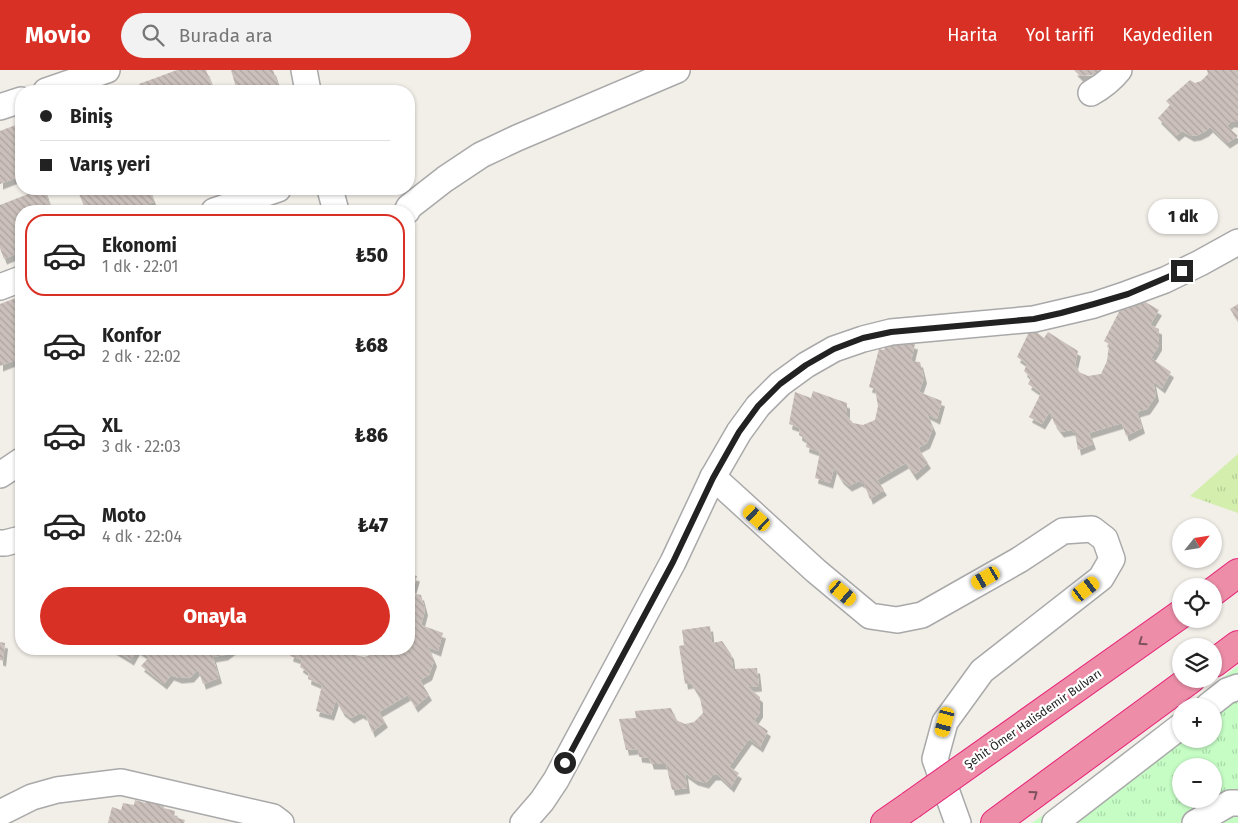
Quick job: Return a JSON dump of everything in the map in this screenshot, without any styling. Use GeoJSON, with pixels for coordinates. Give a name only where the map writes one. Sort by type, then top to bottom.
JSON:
{"type":"FeatureCollection","features":[{"type":"Feature","properties":{"kind":"highway"},"geometry":{"type":"LineString","coordinates":[[1222,584],[1238,573]]}},
{"type":"Feature","properties":{"kind":"highway","name":"Şehit Ömer Halisdemir Bulvarı"},"geometry":{"type":"LineString","coordinates":[[885,823],[1172,620]]}},
{"type":"Feature","properties":{"kind":"highway"},"geometry":{"type":"LineString","coordinates":[[1222,657],[1238,645]]}},
{"type":"Feature","properties":{"kind":"highway"},"geometry":{"type":"LineString","coordinates":[[995,823],[1179,688]]}},
{"type":"Feature","properties":{"kind":"street"},"geometry":{"type":"LineString","coordinates":[[63,85],[107,70]]}},
{"type":"Feature","properties":{"kind":"street"},"geometry":{"type":"LineString","coordinates":[[304,70],[307,85]]}},
{"type":"Feature","properties":{"kind":"street"},"geometry":{"type":"LineString","coordinates":[[413,205],[445,178],[482,155],[517,138],[677,70]]}},
{"type":"Feature","properties":{"kind":"street"},"geometry":{"type":"LineString","coordinates":[[1091,93],[1113,78],[1119,70]]}},
{"type":"Feature","properties":{"kind":"street"},"geometry":{"type":"LineString","coordinates":[[0,108],[15,102]]}},
{"type":"Feature","properties":{"kind":"street"},"geometry":{"type":"LineString","coordinates":[[231,205],[261,195]]}},
{"type":"Feature","properties":{"kind":"street"},"geometry":{"type":"LineString","coordinates":[[523,823],[542,801],[556,780],[673,562],[713,478],[739,432],[758,406],[780,384],[806,365],[834,349],[863,338],[891,332],[1034,319],[1094,304],[1165,280],[1238,242]]}},
{"type":"Feature","properties":{"kind":"street"},"geometry":{"type":"LineString","coordinates":[[0,287],[15,281]]}},
{"type":"Feature","properties":{"kind":"street"},"geometry":{"type":"LineString","coordinates":[[0,475],[15,465]]}},
{"type":"Feature","properties":{"kind":"street"},"geometry":{"type":"LineString","coordinates":[[713,478],[816,571],[870,616],[897,620],[922,614],[1019,560],[1064,531],[1092,530],[1105,539],[1112,559],[1101,578],[982,671],[945,722],[935,759],[958,823]]}},
{"type":"Feature","properties":{"kind":"street"},"geometry":{"type":"LineString","coordinates":[[0,543],[15,540]]}},
{"type":"Feature","properties":{"kind":"street"},"geometry":{"type":"LineString","coordinates":[[1219,698],[1238,687]]}},
{"type":"Feature","properties":{"kind":"street"},"geometry":{"type":"LineString","coordinates":[[1055,823],[1172,733]]}},
{"type":"Feature","properties":{"kind":"street"},"geometry":{"type":"LineString","coordinates":[[0,813],[32,797],[57,790],[121,782],[273,817],[281,823]]}},
{"type":"Feature","properties":{"kind":"street"},"geometry":{"type":"LineString","coordinates":[[1195,823],[1230,803],[1238,804]]}},
{"type":"Feature","properties":{"kind":"green space"},"geometry":{"type":"Polygon","coordinates":[[[1238,454],[1238,513],[1190,496],[1238,454]]]}},
{"type":"Feature","properties":{"kind":"green space"},"geometry":{"type":"Polygon","coordinates":[[[1238,666],[1238,823],[1032,823],[1172,717],[1172,748],[1222,748],[1222,698],[1196,698],[1209,688],[1222,688],[1222,678],[1238,666]]]}},
{"type":"Feature","properties":{"kind":"building"},"geometry":{"type":"Polygon","coordinates":[[[177,70],[206,70],[212,85],[139,85],[177,70]]]}},
{"type":"Feature","properties":{"kind":"building"},"geometry":{"type":"Polygon","coordinates":[[[231,70],[273,70],[278,85],[235,85],[231,70]]]}},
{"type":"Feature","properties":{"kind":"building"},"geometry":{"type":"Polygon","coordinates":[[[1074,70],[1100,70],[1100,74],[1080,76],[1074,70]]]}},
{"type":"Feature","properties":{"kind":"building"},"geometry":{"type":"Polygon","coordinates":[[[1207,70],[1238,70],[1238,122],[1231,122],[1227,126],[1238,136],[1227,143],[1210,127],[1198,135],[1191,136],[1182,131],[1176,136],[1158,118],[1170,105],[1166,101],[1190,80],[1195,83],[1201,81],[1208,74],[1207,70]]]}},
{"type":"Feature","properties":{"kind":"building"},"geometry":{"type":"Polygon","coordinates":[[[15,125],[15,178],[0,184],[0,131],[15,125]]]}},
{"type":"Feature","properties":{"kind":"building"},"geometry":{"type":"Polygon","coordinates":[[[26,195],[46,195],[50,205],[15,205],[15,254],[4,259],[0,248],[0,205],[26,195]]]}},
{"type":"Feature","properties":{"kind":"building"},"geometry":{"type":"Polygon","coordinates":[[[79,195],[151,195],[154,202],[146,205],[84,205],[79,195]]]}},
{"type":"Feature","properties":{"kind":"building"},"geometry":{"type":"Polygon","coordinates":[[[1135,296],[1159,310],[1150,325],[1159,329],[1159,345],[1151,358],[1171,372],[1162,388],[1153,381],[1156,396],[1147,409],[1137,412],[1142,428],[1126,436],[1122,423],[1089,433],[1093,444],[1078,450],[1075,433],[1071,430],[1061,432],[1054,423],[1050,411],[1042,424],[1029,417],[1041,393],[1028,384],[1031,378],[1024,371],[1027,364],[1017,357],[1031,328],[1044,338],[1048,332],[1078,351],[1075,364],[1079,372],[1088,376],[1101,374],[1107,361],[1109,344],[1104,341],[1122,306],[1127,309],[1135,296]]]}},
{"type":"Feature","properties":{"kind":"building"},"geometry":{"type":"Polygon","coordinates":[[[15,298],[15,360],[0,366],[0,304],[15,298]]]}},
{"type":"Feature","properties":{"kind":"building"},"geometry":{"type":"Polygon","coordinates":[[[1238,304],[1238,321],[1230,309],[1238,304]]]}},
{"type":"Feature","properties":{"kind":"building"},"geometry":{"type":"Polygon","coordinates":[[[889,337],[915,344],[911,361],[920,362],[924,378],[919,392],[942,401],[937,419],[927,414],[933,428],[927,443],[918,448],[928,463],[914,475],[906,463],[877,480],[884,490],[870,499],[864,484],[859,481],[849,486],[841,479],[834,468],[830,483],[815,478],[820,452],[806,447],[807,440],[799,435],[800,428],[789,424],[795,392],[811,398],[813,391],[847,403],[847,416],[853,423],[863,425],[875,420],[878,406],[875,389],[869,387],[879,349],[884,350],[889,337]]]}},
{"type":"Feature","properties":{"kind":"building"},"geometry":{"type":"Polygon","coordinates":[[[415,594],[421,595],[425,610],[421,625],[443,633],[438,651],[428,647],[434,661],[429,675],[420,680],[429,695],[415,707],[408,695],[379,712],[385,722],[372,732],[366,716],[360,713],[351,718],[342,711],[336,700],[331,715],[316,711],[322,685],[308,679],[309,673],[300,667],[302,660],[290,656],[355,655],[364,657],[370,655],[415,655],[415,594]]]}},
{"type":"Feature","properties":{"kind":"building"},"geometry":{"type":"Polygon","coordinates":[[[710,626],[712,643],[722,641],[731,654],[733,669],[757,668],[759,686],[748,687],[760,697],[760,712],[754,721],[768,731],[760,747],[749,739],[729,767],[739,773],[731,787],[718,775],[713,775],[706,783],[695,780],[685,773],[687,788],[672,790],[666,764],[651,764],[649,758],[639,757],[638,749],[626,750],[619,719],[636,718],[635,711],[671,708],[676,720],[685,724],[694,722],[703,713],[700,698],[691,683],[685,684],[679,646],[684,645],[682,630],[710,626]]]}},
{"type":"Feature","properties":{"kind":"building"},"geometry":{"type":"Polygon","coordinates":[[[0,642],[5,643],[3,661],[0,660],[0,642]]]}},
{"type":"Feature","properties":{"kind":"building"},"geometry":{"type":"Polygon","coordinates":[[[123,655],[134,655],[131,660],[123,655]]]}},
{"type":"Feature","properties":{"kind":"building"},"geometry":{"type":"Polygon","coordinates":[[[146,655],[225,655],[213,657],[219,678],[203,684],[198,669],[191,677],[179,678],[171,675],[164,684],[141,666],[149,657],[146,655]]]}},
{"type":"Feature","properties":{"kind":"building"},"geometry":{"type":"Polygon","coordinates":[[[147,797],[161,801],[160,807],[175,811],[174,817],[185,820],[184,823],[108,823],[112,807],[121,810],[123,803],[134,805],[135,800],[145,803],[147,797]]]}},
{"type":"Feature","properties":{"kind":"route"},"geometry":{"type":"LineString","coordinates":[[565,763],[673,562],[713,478],[739,432],[758,406],[780,384],[806,365],[834,349],[863,338],[891,332],[1034,319],[1128,294],[1165,280],[1182,271]]}}]}
